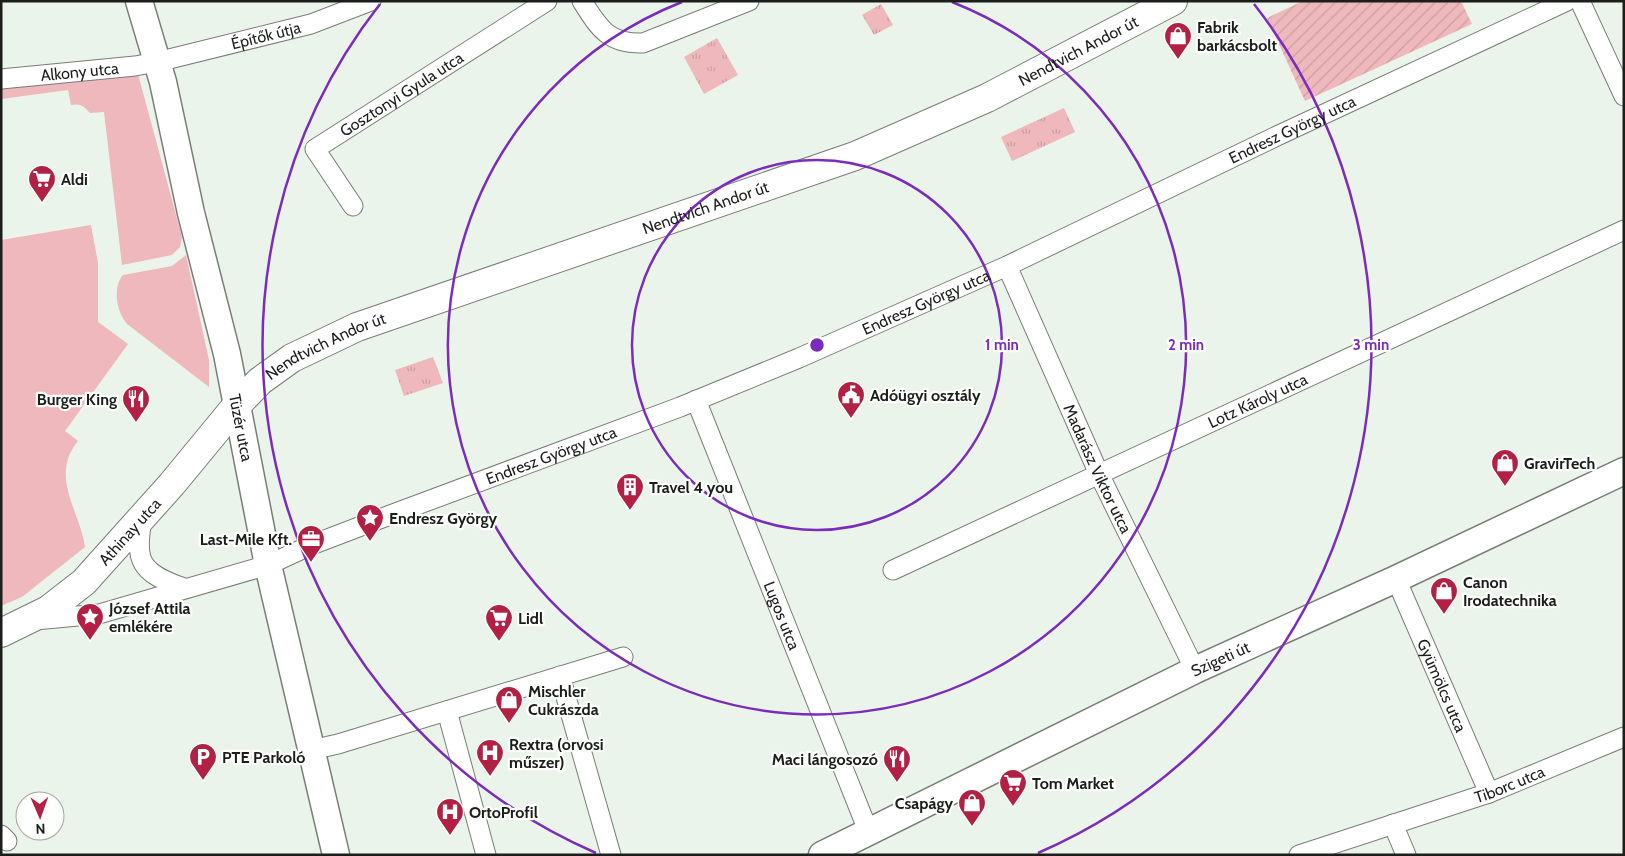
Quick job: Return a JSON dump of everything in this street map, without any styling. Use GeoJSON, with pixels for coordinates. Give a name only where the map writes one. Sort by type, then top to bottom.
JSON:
{"type":"FeatureCollection","features":[{"type":"Feature","properties":{"kind":"main road","name":"Nendtvich Andor út"},"geometry":{"type":"LineString","coordinates":[[237,405],[260,381],[292,358],[349,330],[855,156],[987,98],[1173,1]]}},
{"type":"Feature","properties":{"kind":"main road","name":"Athinay utca"},"geometry":{"type":"LineString","coordinates":[[1,633],[31,620],[63,599],[84,582],[237,405]]}},
{"type":"Feature","properties":{"kind":"street","name":"Tüzér utca"},"geometry":{"type":"LineString","coordinates":[[139,1],[157,62],[227,354],[268,565],[336,855]]}},
{"type":"Feature","properties":{"kind":"street","name":"Építők útja"},"geometry":{"type":"LineString","coordinates":[[157,62],[311,24],[371,1]]}},
{"type":"Feature","properties":{"kind":"street","name":"Gosztonyi Gyula utca"},"geometry":{"type":"LineString","coordinates":[[353,206],[315,149],[547,1]]}},
{"type":"Feature","properties":{"kind":"street"},"geometry":{"type":"LineString","coordinates":[[582,1],[594,21],[606,35],[635,43],[643,43],[749,1]]}},
{"type":"Feature","properties":{"kind":"street","name":"Endresz György utca"},"geometry":{"type":"LineString","coordinates":[[31,620],[99,614],[268,565],[354,529],[696,400],[808,354],[1007,266],[1279,135],[1567,1]]}},
{"type":"Feature","properties":{"kind":"street"},"geometry":{"type":"LineString","coordinates":[[1580,1],[1624,96]]}},
{"type":"Feature","properties":{"kind":"street","name":"Alkony utca"},"geometry":{"type":"LineString","coordinates":[[1,79],[135,66],[157,62]]}},
{"type":"Feature","properties":{"kind":"street","name":"Lotz Károly utca"},"geometry":{"type":"LineString","coordinates":[[892,570],[1624,230]]}},
{"type":"Feature","properties":{"kind":"street","name":"Madarász Viktor utca"},"geometry":{"type":"LineString","coordinates":[[1007,266],[1099,474],[1195,670]]}},
{"type":"Feature","properties":{"kind":"street","name":"Lugos utca"},"geometry":{"type":"LineString","coordinates":[[696,400],[869,833]]}},
{"type":"Feature","properties":{"kind":"street","name":"Szigeti út"},"geometry":{"type":"LineString","coordinates":[[822,855],[1195,670],[1396,579],[1624,471]]}},
{"type":"Feature","properties":{"kind":"street"},"geometry":{"type":"LineString","coordinates":[[143,516],[139,535],[139,557],[156,578],[184,588]]}},
{"type":"Feature","properties":{"kind":"street","name":"Gyümölcs utca"},"geometry":{"type":"LineString","coordinates":[[1396,579],[1489,793]]}},
{"type":"Feature","properties":{"kind":"street"},"geometry":{"type":"LineString","coordinates":[[311,750],[623,657]]}},
{"type":"Feature","properties":{"kind":"street"},"geometry":{"type":"LineString","coordinates":[[560,676],[611,855]]}},
{"type":"Feature","properties":{"kind":"street"},"geometry":{"type":"LineString","coordinates":[[447,711],[486,855]]}},
{"type":"Feature","properties":{"kind":"street","name":"Tiborc utca"},"geometry":{"type":"LineString","coordinates":[[1300,855],[1489,793],[1624,737]]}},
{"type":"Feature","properties":{"kind":"street"},"geometry":{"type":"LineString","coordinates":[[1393,824],[1406,855]]}},
{"type":"Feature","properties":{"kind":"green space"},"geometry":{"type":"Polygon","coordinates":[[[1303,1],[1461,1],[1472,24],[1305,101],[1267,18],[1303,1]]]}},
{"type":"Feature","properties":{"kind":"green space"},"geometry":{"type":"Polygon","coordinates":[[[881,4],[893,25],[874,35],[862,15],[881,4]]]}},
{"type":"Feature","properties":{"kind":"green space"},"geometry":{"type":"Polygon","coordinates":[[[717,38],[738,75],[704,94],[684,57],[717,38]]]}},
{"type":"Feature","properties":{"kind":"green space"},"geometry":{"type":"Polygon","coordinates":[[[138,74],[182,237],[180,247],[172,255],[122,265],[104,112],[90,113],[82,106],[77,104],[71,105],[68,90],[1,99],[1,86],[138,74]]]}},
{"type":"Feature","properties":{"kind":"green space"},"geometry":{"type":"Polygon","coordinates":[[[1064,108],[1075,132],[1012,161],[1001,137],[1064,108]]]}},
{"type":"Feature","properties":{"kind":"green space"},"geometry":{"type":"Polygon","coordinates":[[[91,225],[98,263],[98,322],[128,344],[65,431],[78,441],[70,454],[66,467],[66,480],[85,547],[22,597],[1,606],[1,240],[91,225]]]}},
{"type":"Feature","properties":{"kind":"green space"},"geometry":{"type":"Polygon","coordinates":[[[186,255],[209,360],[209,387],[127,324],[118,307],[118,286],[123,275],[172,266],[186,255]]]}},
{"type":"Feature","properties":{"kind":"green space"},"geometry":{"type":"Polygon","coordinates":[[[433,357],[443,383],[404,396],[395,370],[433,357]]]}},
{"type":"Feature","properties":{"kind":"place","name":"Fabrik barkácsbolt"},"geometry":{"type":"Point","coordinates":[1178,60]}},
{"type":"Feature","properties":{"kind":"place","name":"Aldi"},"geometry":{"type":"Point","coordinates":[42,203]}},
{"type":"Feature","properties":{"kind":"place","name":"Adóügyi osztály"},"geometry":{"type":"Point","coordinates":[851,419]}},
{"type":"Feature","properties":{"kind":"place","name":"Burger King"},"geometry":{"type":"Point","coordinates":[136,423]}},
{"type":"Feature","properties":{"kind":"place","name":"GravirTech"},"geometry":{"type":"Point","coordinates":[1505,487]}},
{"type":"Feature","properties":{"kind":"place","name":"Travel 4 you"},"geometry":{"type":"Point","coordinates":[630,511]}},
{"type":"Feature","properties":{"kind":"place","name":"Endresz György"},"geometry":{"type":"Point","coordinates":[370,542]}},
{"type":"Feature","properties":{"kind":"place","name":"Last-Mile Kft."},"geometry":{"type":"Point","coordinates":[311,563]}},
{"type":"Feature","properties":{"kind":"place","name":"Canon Irodatechnika"},"geometry":{"type":"Point","coordinates":[1444,615]}},
{"type":"Feature","properties":{"kind":"place","name":"József Attila emlékére"},"geometry":{"type":"Point","coordinates":[90,641]}},
{"type":"Feature","properties":{"kind":"place","name":"Lidl"},"geometry":{"type":"Point","coordinates":[499,642]}},
{"type":"Feature","properties":{"kind":"place","name":"Mischler Cukrászda"},"geometry":{"type":"Point","coordinates":[509,724]}},
{"type":"Feature","properties":{"kind":"place","name":"Rextra (orvosi műszer)"},"geometry":{"type":"Point","coordinates":[490,777]}},
{"type":"Feature","properties":{"kind":"place","name":"PTE Parkoló"},"geometry":{"type":"Point","coordinates":[203,781]}},
{"type":"Feature","properties":{"kind":"place","name":"Maci lángosozó"},"geometry":{"type":"Point","coordinates":[897,783]}},
{"type":"Feature","properties":{"kind":"place","name":"Tom Market"},"geometry":{"type":"Point","coordinates":[1013,807]}},
{"type":"Feature","properties":{"kind":"place","name":"Csapágy"},"geometry":{"type":"Point","coordinates":[972,827]}},
{"type":"Feature","properties":{"kind":"place","name":"OrtoProfil"},"geometry":{"type":"Point","coordinates":[450,836]}}]}
